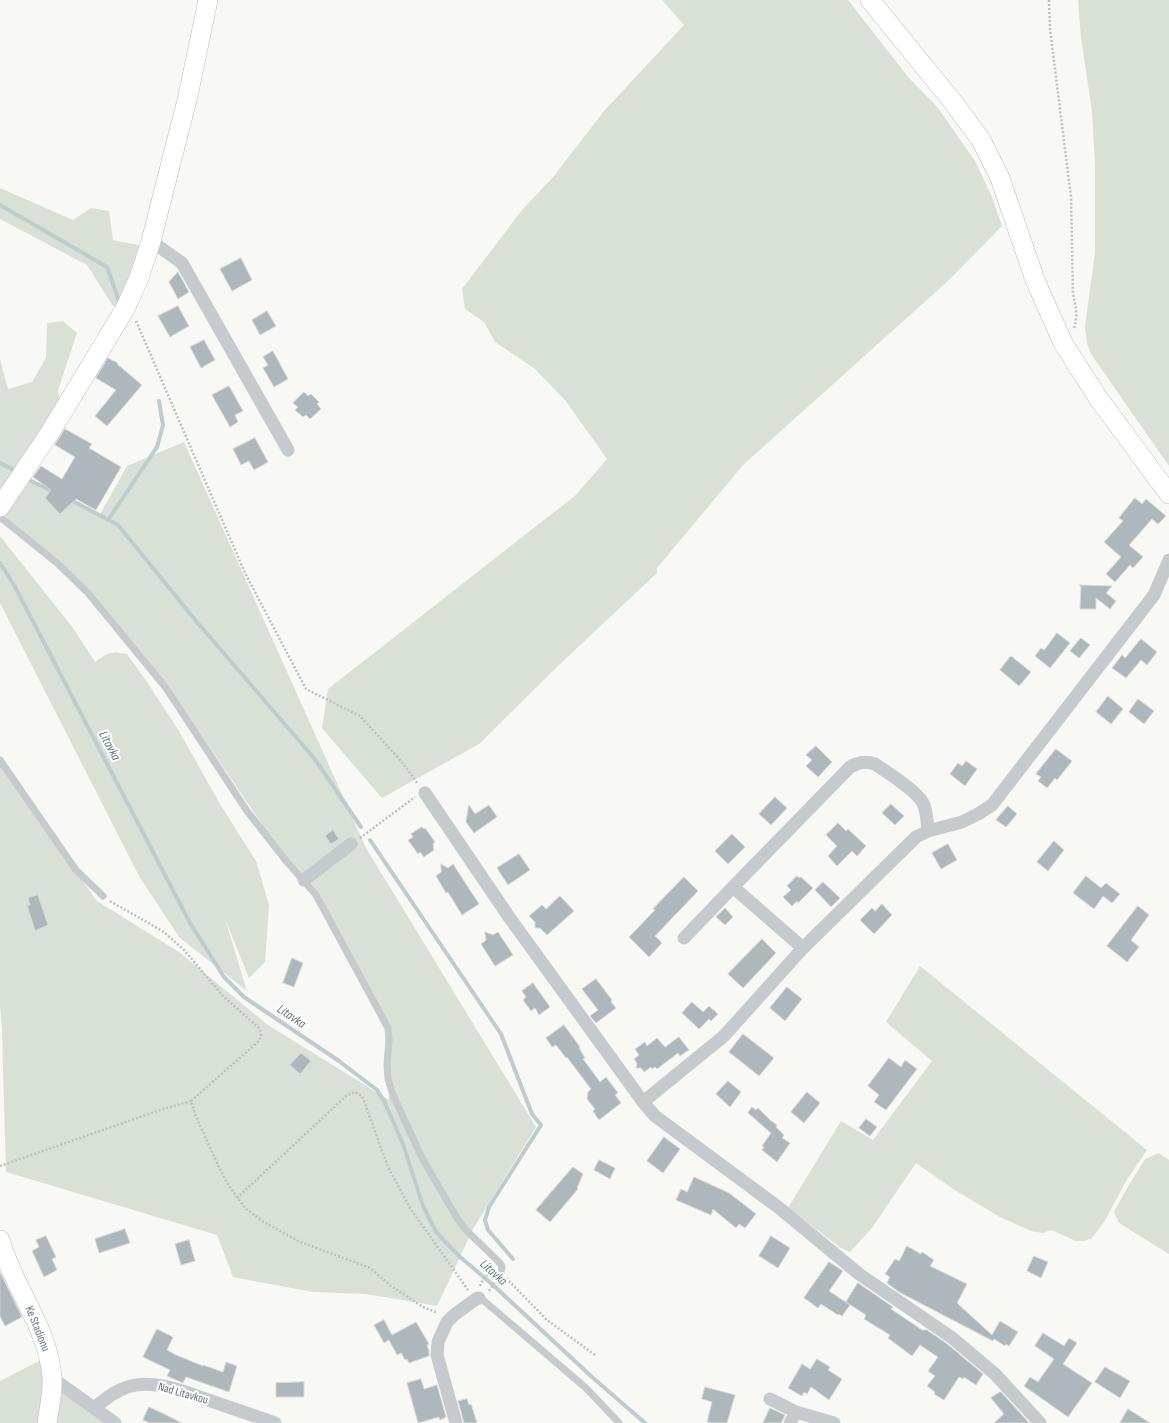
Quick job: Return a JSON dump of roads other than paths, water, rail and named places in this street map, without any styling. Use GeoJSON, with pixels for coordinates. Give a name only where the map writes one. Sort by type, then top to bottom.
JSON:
{"type":"FeatureCollection","features":[{"type":"Feature","properties":{"kind":"street"},"geometry":{"type":"LineString","coordinates":[[0,506],[51,431],[125,309],[139,278],[151,242],[188,96],[208,0]]}},
{"type":"Feature","properties":{"kind":"street"},"geometry":{"type":"LineString","coordinates":[[870,0],[953,102],[981,140],[1000,178],[1035,280],[1063,344],[1098,398],[1169,494]]}},
{"type":"Feature","properties":{"kind":"street"},"geometry":{"type":"LineString","coordinates":[[151,242],[182,264],[288,450]]}},
{"type":"Feature","properties":{"kind":"street"},"geometry":{"type":"LineString","coordinates":[[643,1102],[724,1036],[803,948],[916,837],[928,831],[962,822],[992,805],[1154,595],[1169,560]]}},
{"type":"Feature","properties":{"kind":"street"},"geometry":{"type":"LineString","coordinates":[[684,938],[850,767],[858,763],[868,761],[875,764],[918,796],[924,804],[927,816],[928,831]]}},
{"type":"Feature","properties":{"kind":"street"},"geometry":{"type":"LineString","coordinates":[[425,793],[509,917],[643,1102],[655,1116],[669,1128],[778,1207],[859,1274],[951,1337],[995,1374],[1040,1423]]}},
{"type":"Feature","properties":{"kind":"street"},"geometry":{"type":"LineString","coordinates":[[304,880],[351,844]]}},
{"type":"Feature","properties":{"kind":"street"},"geometry":{"type":"LineString","coordinates":[[733,887],[803,948]]}},
{"type":"Feature","properties":{"kind":"street","name":"Ke Stadionu"},"geometry":{"type":"LineString","coordinates":[[0,1240],[5,1256],[47,1350],[52,1378],[47,1423]]}},
{"type":"Feature","properties":{"kind":"street"},"geometry":{"type":"LineString","coordinates":[[456,1423],[437,1355],[438,1342],[447,1322],[454,1315],[479,1299]]}},
{"type":"Feature","properties":{"kind":"street"},"geometry":{"type":"LineString","coordinates":[[52,1378],[115,1423]]}},
{"type":"Feature","properties":{"kind":"street","name":"Nad Litavkou"},"geometry":{"type":"LineString","coordinates":[[94,1408],[110,1395],[126,1387],[143,1384],[160,1385],[275,1423]]}},
{"type":"Feature","properties":{"kind":"street"},"geometry":{"type":"LineString","coordinates":[[770,1399],[793,1417],[834,1423]]}},
{"type":"Feature","properties":{"kind":"lane"},"geometry":{"type":"LineString","coordinates":[[0,517],[57,563],[88,593],[166,688],[247,811],[287,862],[316,895],[388,1028],[388,1079],[393,1095],[422,1158],[457,1218],[498,1261],[502,1266],[501,1272]]}},
{"type":"Feature","properties":{"kind":"lane"},"geometry":{"type":"LineString","coordinates":[[0,760],[76,870],[103,896]]}},
{"type":"Feature","properties":{"kind":"lane"},"geometry":{"type":"LineString","coordinates":[[479,1299],[586,1388],[619,1423]]}},
{"type":"Feature","properties":{"kind":"waterway"},"geometry":{"type":"LineString","coordinates":[[0,205],[107,267],[120,304]]}},
{"type":"Feature","properties":{"kind":"waterway"},"geometry":{"type":"LineString","coordinates":[[108,520],[157,447],[163,425],[159,401]]}},
{"type":"Feature","properties":{"kind":"waterway"},"geometry":{"type":"LineString","coordinates":[[0,463],[12,469]]}},
{"type":"Feature","properties":{"kind":"waterway"},"geometry":{"type":"LineString","coordinates":[[31,481],[54,492]]}},
{"type":"Feature","properties":{"kind":"waterway"},"geometry":{"type":"LineString","coordinates":[[69,499],[118,525],[196,621],[314,758],[361,827]]}},
{"type":"Feature","properties":{"kind":"waterway","name":"Litavka"},"geometry":{"type":"LineString","coordinates":[[0,563],[14,585],[190,923],[224,977],[244,997],[339,1061],[377,1090],[384,1101],[403,1144],[423,1206],[436,1232],[459,1256],[645,1423]]}},
{"type":"Feature","properties":{"kind":"waterway"},"geometry":{"type":"LineString","coordinates":[[370,840],[501,1034],[532,1114],[541,1125],[489,1207],[485,1220],[488,1230],[513,1259]]}}]}
